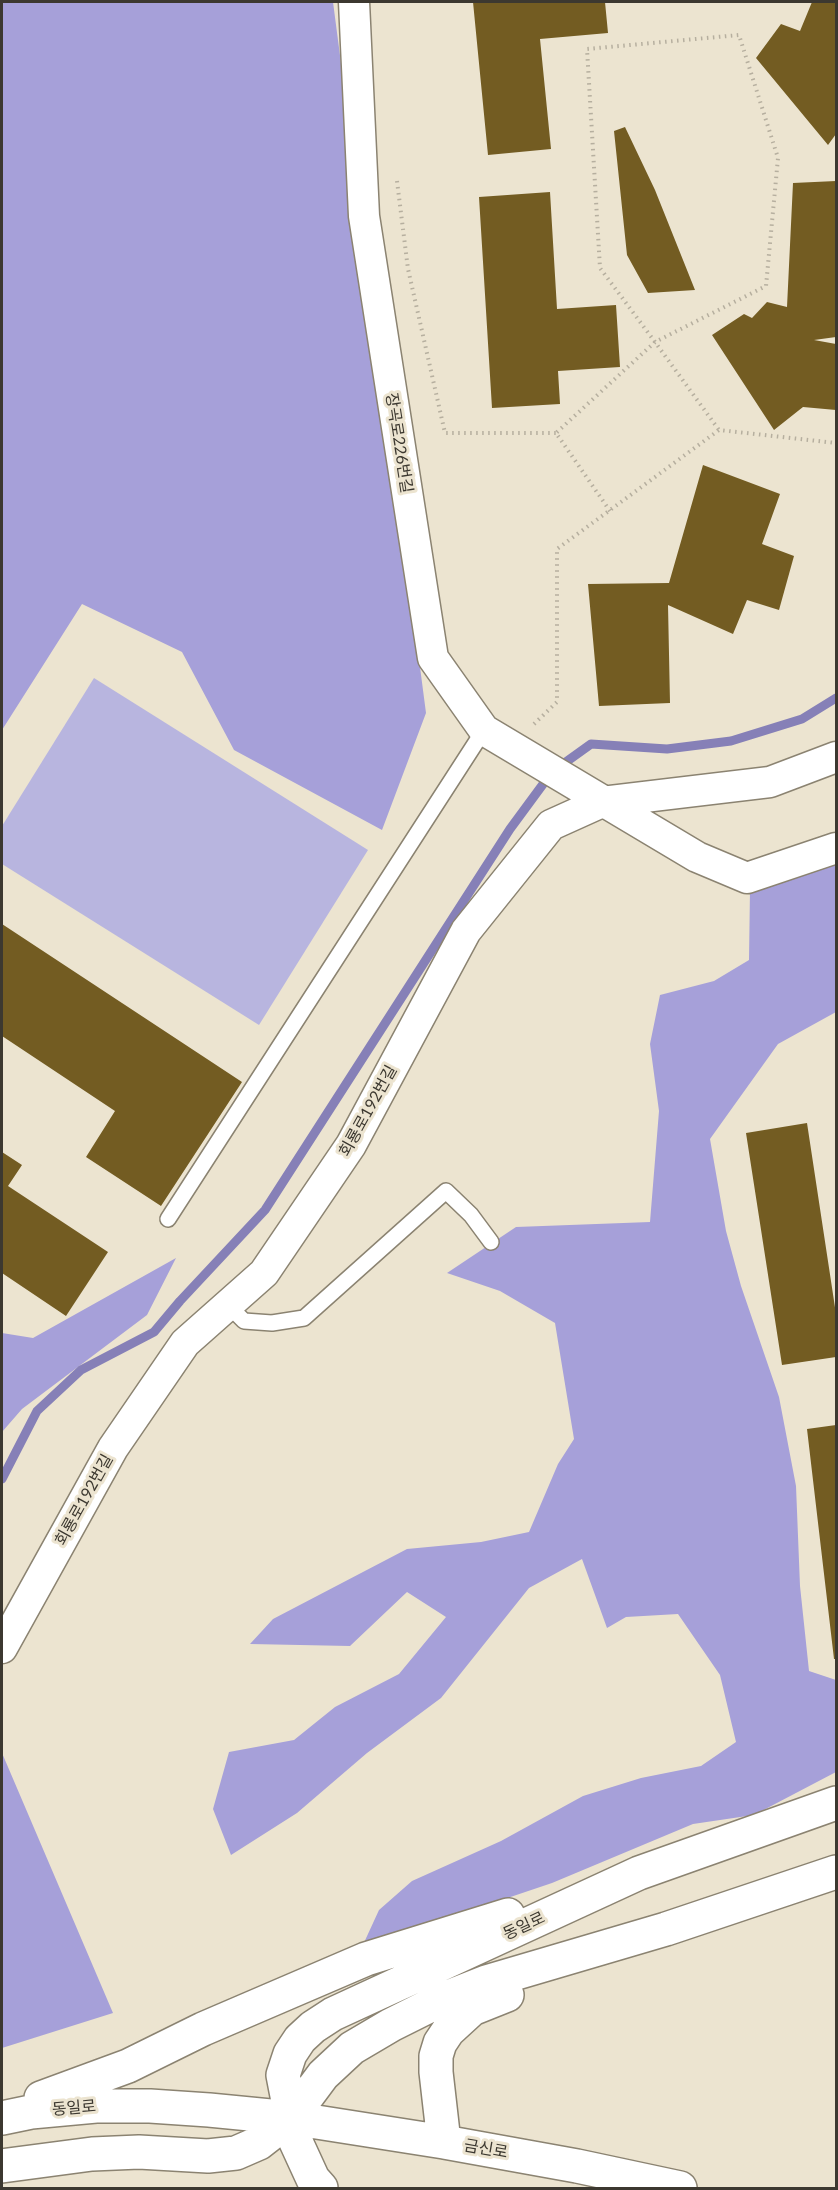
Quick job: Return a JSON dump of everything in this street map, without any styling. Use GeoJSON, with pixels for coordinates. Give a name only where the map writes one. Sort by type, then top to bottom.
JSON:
{"type":"FeatureCollection","features":[{"type":"Feature","properties":{"kind":"street","name":"장곡로226번길"},"geometry":{"type":"LineString","coordinates":[[354,2],[364,216],[433,658],[497,738],[595,797]]}},
{"type":"Feature","properties":{"kind":"street","name":"회룡로192번길"},"geometry":{"type":"LineString","coordinates":[[2,1648],[113,1448],[185,1344],[264,1272],[351,1145],[466,931],[551,825],[595,797],[770,782],[837,757]]}},
{"type":"Feature","properties":{"kind":"street"},"geometry":{"type":"LineString","coordinates":[[595,797],[698,857],[747,878],[837,848]]}},
{"type":"Feature","properties":{"kind":"street","name":"동일로"},"geometry":{"type":"LineString","coordinates":[[321,2188],[313,2179],[296,2142],[284,2075],[290,2054],[300,2039],[313,2027],[333,2014],[639,1873],[837,1803]]}},
{"type":"Feature","properties":{"kind":"street"},"geometry":{"type":"LineString","coordinates":[[2,2166],[92,2154],[139,2152],[208,2156],[236,2152],[259,2143],[291,2118],[323,2075],[352,2048],[402,2019],[443,1999],[486,1982],[666,1929],[837,1872]]}},
{"type":"Feature","properties":{"kind":"street"},"geometry":{"type":"LineString","coordinates":[[2,2110],[128,2066],[203,2029],[366,1959],[639,1873]]}},
{"type":"Feature","properties":{"kind":"street"},"geometry":{"type":"LineString","coordinates":[[444,2142],[436,2056],[440,2043],[458,2021],[472,2009],[666,1929]]}},
{"type":"Feature","properties":{"kind":"street","name":"동일로"},"geometry":{"type":"LineString","coordinates":[[2,2118],[31,2112],[107,2106],[209,2110],[291,2118]]}},
{"type":"Feature","properties":{"kind":"street","name":"금신로"},"geometry":{"type":"LineString","coordinates":[[291,2118],[444,2142],[681,2188]]}},
{"type":"Feature","properties":{"kind":"lane"},"geometry":{"type":"LineString","coordinates":[[168,1220],[497,738]]}},
{"type":"Feature","properties":{"kind":"lane"},"geometry":{"type":"LineString","coordinates":[[228,1305],[243,1321],[272,1323],[304,1318],[446,1191],[471,1215],[491,1242]]}},
{"type":"Feature","properties":{"kind":"path"},"geometry":{"type":"LineString","coordinates":[[396,176],[408,268],[444,433],[556,433],[655,342],[766,286],[778,158],[739,35],[587,49],[600,268],[655,342],[719,430]]}},
{"type":"Feature","properties":{"kind":"path"},"geometry":{"type":"LineString","coordinates":[[497,738],[557,702],[557,549],[719,430],[837,443]]}},
{"type":"Feature","properties":{"kind":"path"},"geometry":{"type":"LineString","coordinates":[[556,433],[610,510]]}},
{"type":"Feature","properties":{"kind":"shaded area"},"geometry":{"type":"Polygon","coordinates":[[[2,2],[333,2],[426,713],[382,830],[234,750],[182,652],[82,604],[2,730],[2,2]]]}},
{"type":"Feature","properties":{"kind":"shaded area"},"geometry":{"type":"Polygon","coordinates":[[[94,678],[368,850],[259,1025],[2,864],[2,826],[94,678]]]}},
{"type":"Feature","properties":{"kind":"shaded area"},"geometry":{"type":"Polygon","coordinates":[[[836,862],[836,1012],[778,1044],[710,1139],[726,1231],[741,1286],[779,1397],[796,1486],[800,1586],[809,1671],[836,1680],[836,1772],[754,1815],[693,1824],[552,1883],[362,1947],[379,1910],[412,1881],[501,1841],[583,1796],[641,1778],[701,1766],[736,1742],[720,1675],[678,1614],[626,1617],[607,1628],[582,1559],[529,1588],[441,1698],[367,1753],[297,1813],[231,1855],[213,1809],[229,1752],[294,1740],[335,1707],[399,1674],[446,1617],[407,1592],[350,1646],[250,1644],[273,1619],[407,1549],[481,1542],[529,1532],[558,1464],[574,1439],[555,1323],[500,1291],[447,1273],[516,1227],[650,1222],[659,1111],[650,1044],[660,995],[714,981],[749,960],[750,890],[836,862]]]}},
{"type":"Feature","properties":{"kind":"shaded area"},"geometry":{"type":"Polygon","coordinates":[[[176,1258],[147,1315],[22,1409],[2,1432],[2,1333],[33,1338],[176,1258]]]}},
{"type":"Feature","properties":{"kind":"shaded area"},"geometry":{"type":"Polygon","coordinates":[[[2,1753],[113,2013],[2,2048],[2,1753]]]}},
{"type":"Feature","properties":{"kind":"building"},"geometry":{"type":"Polygon","coordinates":[[[473,2],[605,2],[608,33],[540,39],[551,149],[488,155],[473,2]]]}},
{"type":"Feature","properties":{"kind":"building"},"geometry":{"type":"Polygon","coordinates":[[[812,2],[836,2],[836,134],[828,145],[756,58],[781,24],[800,31],[812,2]]]}},
{"type":"Feature","properties":{"kind":"building"},"geometry":{"type":"Polygon","coordinates":[[[625,127],[655,190],[695,290],[648,293],[627,255],[614,131],[625,127]]]}},
{"type":"Feature","properties":{"kind":"building"},"geometry":{"type":"Polygon","coordinates":[[[836,181],[836,337],[814,340],[836,344],[836,410],[803,407],[774,430],[712,335],[744,314],[752,318],[767,302],[787,307],[793,183],[836,181]]]}},
{"type":"Feature","properties":{"kind":"building"},"geometry":{"type":"Polygon","coordinates":[[[550,192],[557,309],[616,305],[620,367],[558,371],[560,404],[492,408],[479,197],[550,192]]]}},
{"type":"Feature","properties":{"kind":"building"},"geometry":{"type":"Polygon","coordinates":[[[703,465],[780,494],[762,544],[794,556],[779,610],[747,600],[733,634],[668,605],[670,703],[599,706],[588,584],[669,583],[703,465]]]}},
{"type":"Feature","properties":{"kind":"building"},"geometry":{"type":"Polygon","coordinates":[[[2,924],[242,1082],[161,1206],[86,1157],[115,1111],[2,1036],[2,924]]]}},
{"type":"Feature","properties":{"kind":"building"},"geometry":{"type":"Polygon","coordinates":[[[807,1123],[836,1314],[836,1357],[782,1365],[746,1133],[807,1123]]]}},
{"type":"Feature","properties":{"kind":"building"},"geometry":{"type":"Polygon","coordinates":[[[2,1152],[22,1165],[8,1186],[108,1252],[66,1316],[2,1273],[2,1152]]]}},
{"type":"Feature","properties":{"kind":"building"},"geometry":{"type":"Polygon","coordinates":[[[836,1425],[836,1659],[834,1659],[807,1429],[836,1425]]]}},
{"type":"Feature","properties":{"kind":"waterway"},"geometry":{"type":"LineString","coordinates":[[2,1479],[37,1411],[81,1370],[154,1332],[265,1210],[510,829],[552,772],[591,744],[667,749],[731,741],[802,719],[836,698]]}}]}
